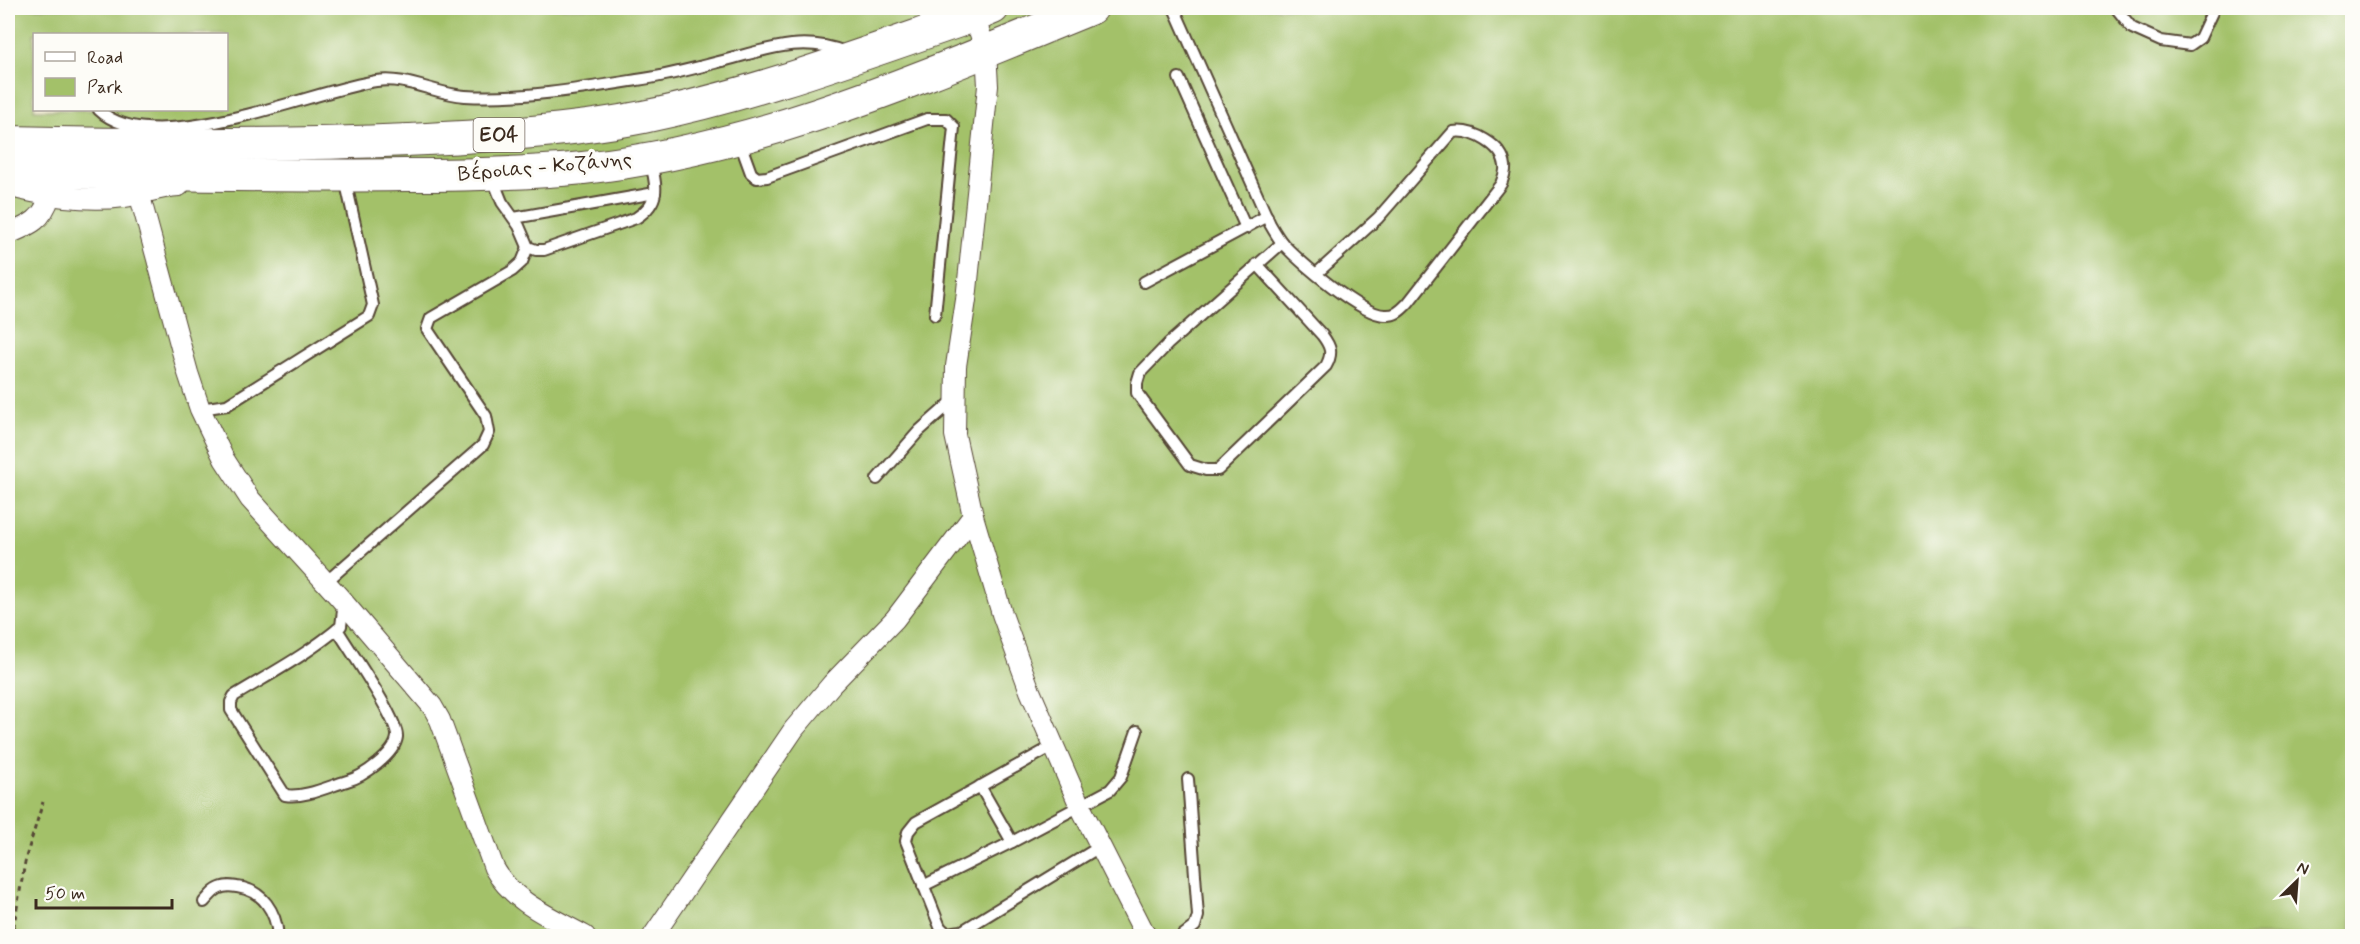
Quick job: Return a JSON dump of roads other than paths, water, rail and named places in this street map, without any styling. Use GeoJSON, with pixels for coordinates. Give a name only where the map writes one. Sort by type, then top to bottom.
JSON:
{"type":"FeatureCollection","features":[{"type":"Feature","properties":{"kind":"main road","name":"Βέροιας - Κοζάνης"},"geometry":{"type":"LineString","coordinates":[[8,172],[268,177],[491,174],[584,168],[649,157],[810,118],[930,75],[1092,8]]}},
{"type":"Feature","properties":{"kind":"main road","name":"Βέροιας - Κοζάνης"},"geometry":{"type":"LineString","coordinates":[[8,142],[176,137],[267,145],[485,136],[582,126],[688,107],[799,76],[984,12]]}},
{"type":"Feature","properties":{"kind":"street"},"geometry":{"type":"LineString","coordinates":[[984,12],[988,86],[966,300],[956,366],[955,435],[973,516],[1002,614],[1030,691],[1079,804],[1146,936]]}},
{"type":"Feature","properties":{"kind":"street"},"geometry":{"type":"LineString","coordinates":[[8,186],[50,196],[117,198],[163,187],[268,177]]}},
{"type":"Feature","properties":{"kind":"street"},"geometry":{"type":"LineString","coordinates":[[139,193],[188,373],[200,410],[224,459],[250,499],[424,694],[437,714],[498,876],[516,895],[585,936]]}},
{"type":"Feature","properties":{"kind":"street"},"geometry":{"type":"LineString","coordinates":[[8,234],[40,217],[50,196]]}},
{"type":"Feature","properties":{"kind":"street"},"geometry":{"type":"LineString","coordinates":[[653,936],[735,819],[794,729],[832,684],[895,619],[973,516]]}},
{"type":"Feature","properties":{"kind":"lane"},"geometry":{"type":"LineString","coordinates":[[1174,8],[1267,216],[1282,243],[1316,274],[1353,302],[1373,313],[1383,316],[1399,313],[1501,184],[1505,164],[1497,150],[1473,133],[1461,130],[1453,132],[1378,218],[1316,274]]}},
{"type":"Feature","properties":{"kind":"lane"},"geometry":{"type":"LineString","coordinates":[[2116,8],[2132,28],[2161,41],[2190,45],[2200,38],[2214,8]]}},
{"type":"Feature","properties":{"kind":"lane"},"geometry":{"type":"LineString","coordinates":[[100,111],[111,119],[176,137],[311,96],[379,80],[395,80],[458,95],[508,96],[640,80],[791,43],[823,44],[858,57]]}},
{"type":"Feature","properties":{"kind":"lane"},"geometry":{"type":"LineString","coordinates":[[1179,78],[1246,228]]}},
{"type":"Feature","properties":{"kind":"lane"},"geometry":{"type":"LineString","coordinates":[[738,137],[751,173],[757,178],[767,177],[927,119],[946,119],[954,127],[935,315]]}},
{"type":"Feature","properties":{"kind":"lane"},"geometry":{"type":"LineString","coordinates":[[491,174],[502,202],[514,218],[528,247],[536,250],[554,248],[636,218],[652,204],[655,193],[655,181],[649,157]]}},
{"type":"Feature","properties":{"kind":"lane"},"geometry":{"type":"LineString","coordinates":[[200,410],[227,405],[369,316],[372,305],[345,176]]}},
{"type":"Feature","properties":{"kind":"lane"},"geometry":{"type":"LineString","coordinates":[[514,218],[655,193]]}},
{"type":"Feature","properties":{"kind":"lane"},"geometry":{"type":"LineString","coordinates":[[1144,282],[1267,216]]}},
{"type":"Feature","properties":{"kind":"lane"},"geometry":{"type":"LineString","coordinates":[[1257,264],[1322,335],[1330,346],[1331,357],[1326,366],[1218,470],[1197,468],[1190,465],[1137,393],[1140,373],[1168,344],[1257,264],[1282,243]]}},
{"type":"Feature","properties":{"kind":"lane"},"geometry":{"type":"LineString","coordinates":[[337,629],[392,719],[397,736],[394,749],[356,778],[300,796],[285,795],[231,710],[231,702],[234,696],[322,642],[337,629],[341,626],[343,610],[332,589],[483,445],[489,432],[486,416],[427,329],[431,318],[512,271],[522,262],[528,247]]}},
{"type":"Feature","properties":{"kind":"lane"},"geometry":{"type":"LineString","coordinates":[[877,479],[919,431],[954,400]]}},
{"type":"Feature","properties":{"kind":"lane"},"geometry":{"type":"LineString","coordinates":[[923,886],[1110,790],[1121,777],[1137,731]]}},
{"type":"Feature","properties":{"kind":"lane"},"geometry":{"type":"LineString","coordinates":[[1053,746],[916,822],[908,832],[906,841],[940,927],[946,933],[962,931],[1101,846]]}},
{"type":"Feature","properties":{"kind":"lane"},"geometry":{"type":"LineString","coordinates":[[1182,936],[1195,926],[1198,916],[1188,779]]}},
{"type":"Feature","properties":{"kind":"lane"},"geometry":{"type":"LineString","coordinates":[[980,786],[1012,842]]}},
{"type":"Feature","properties":{"kind":"lane"},"geometry":{"type":"LineString","coordinates":[[204,902],[217,889],[225,886],[247,888],[258,893],[272,910],[278,936]]}}]}
